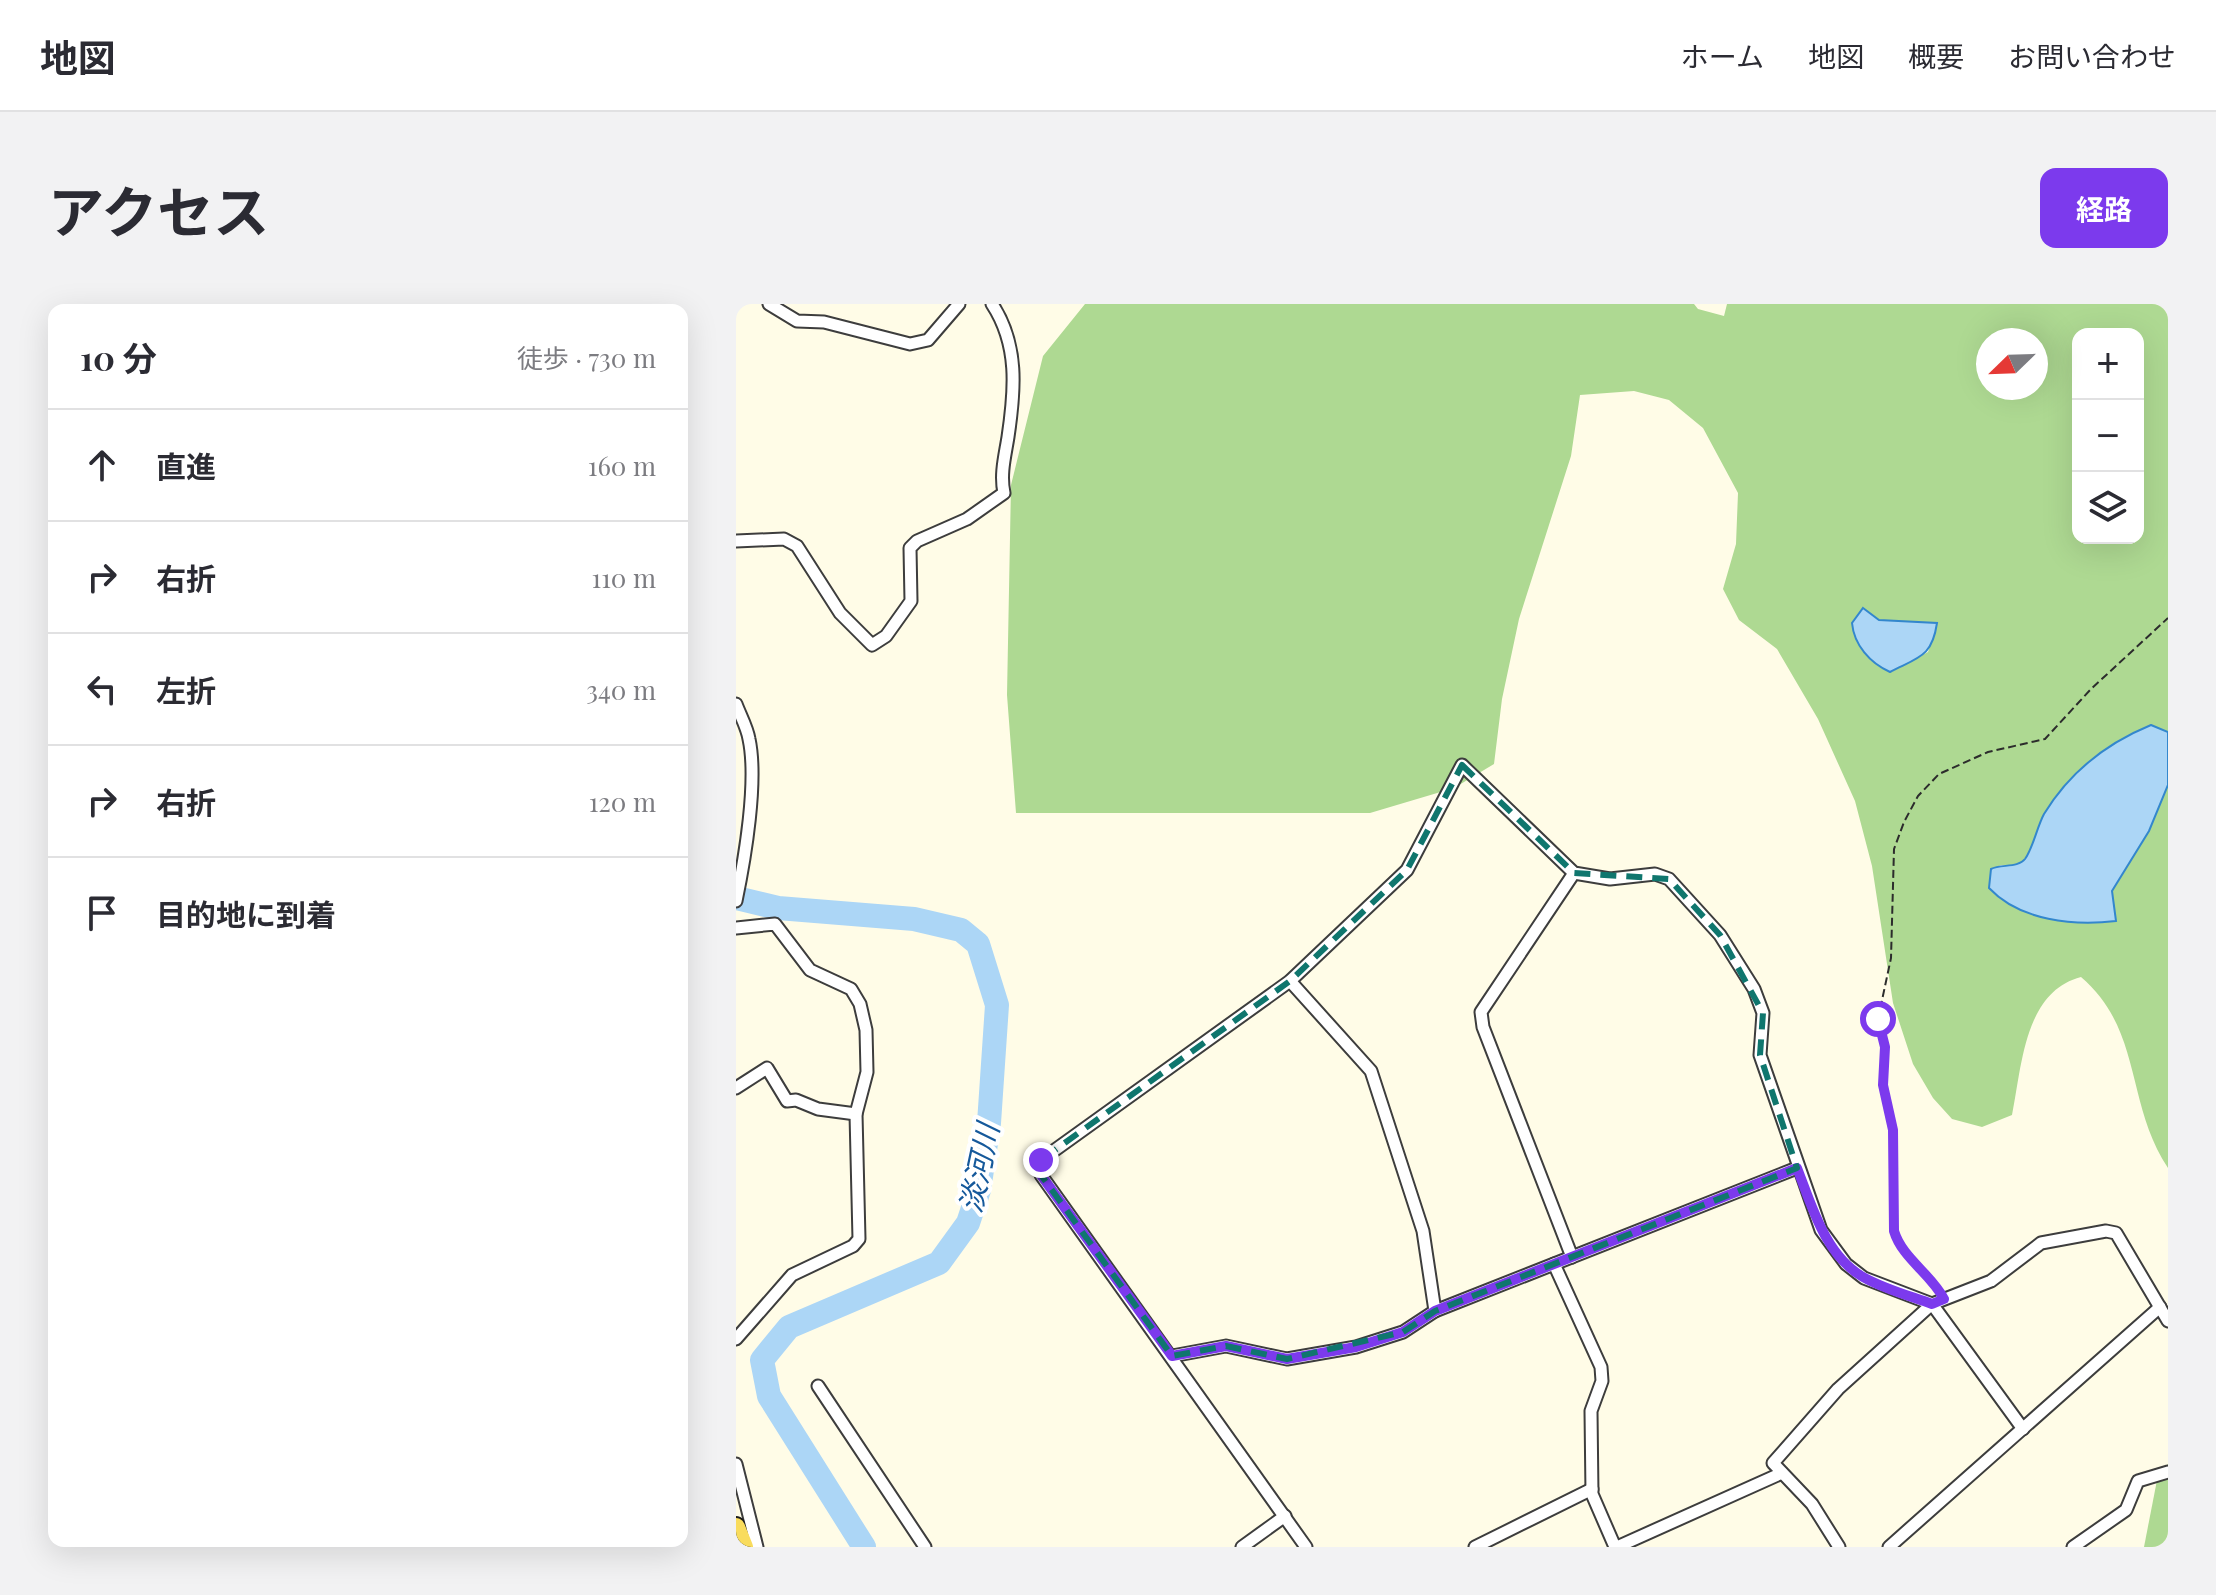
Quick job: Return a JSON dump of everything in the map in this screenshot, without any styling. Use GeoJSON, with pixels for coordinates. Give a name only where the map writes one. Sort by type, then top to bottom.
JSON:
{"type":"FeatureCollection","features":[{"type":"Feature","properties":{"kind":"main road"},"geometry":{"type":"LineString","coordinates":[[736,1527],[744,1547]]}},
{"type":"Feature","properties":{"kind":"street"},"geometry":{"type":"LineString","coordinates":[[769,304],[797,321],[824,322],[910,344],[928,340],[959,304]]}},
{"type":"Feature","properties":{"kind":"street"},"geometry":{"type":"LineString","coordinates":[[736,541],[784,539],[797,546],[840,613],[856,630],[872,645],[886,636],[911,601],[910,548],[917,541],[967,519],[1004,493],[1001,478],[1012,406],[1013,347],[1005,324],[992,304]]}},
{"type":"Feature","properties":{"kind":"street"},"geometry":{"type":"LineString","coordinates":[[736,704],[749,738],[752,765],[743,867],[736,901]]}},
{"type":"Feature","properties":{"kind":"street"},"geometry":{"type":"LineString","coordinates":[[1306,1547],[1041,1175],[1041,1160],[1290,981],[1407,870],[1462,765],[1574,873],[1610,879],[1655,874],[1669,879],[1720,935],[1759,1001],[1763,1013],[1760,1055],[1821,1230],[1846,1264],[1864,1278],[1938,1302],[2023,1429]]}},
{"type":"Feature","properties":{"kind":"street"},"geometry":{"type":"LineString","coordinates":[[1572,1257],[1483,1027],[1481,1012],[1574,873]]}},
{"type":"Feature","properties":{"kind":"street"},"geometry":{"type":"LineString","coordinates":[[736,928],[775,924],[810,970],[851,989],[860,1004],[866,1030],[867,1072],[856,1114],[859,1239],[853,1246],[792,1275],[736,1339]]}},
{"type":"Feature","properties":{"kind":"street"},"geometry":{"type":"LineString","coordinates":[[1290,981],[1371,1071],[1423,1231],[1435,1311]]}},
{"type":"Feature","properties":{"kind":"street"},"geometry":{"type":"LineString","coordinates":[[736,1088],[767,1068],[787,1101],[796,1100],[818,1109],[856,1114]]}},
{"type":"Feature","properties":{"kind":"street"},"geometry":{"type":"LineString","coordinates":[[1172,1356],[1226,1346],[1287,1359],[1356,1347],[1403,1332],[1435,1311],[1797,1168]]}},
{"type":"Feature","properties":{"kind":"street"},"geometry":{"type":"LineString","coordinates":[[1839,1547],[1812,1504],[1773,1463],[1829,1400],[1938,1302],[1991,1281],[2041,1243],[2106,1231],[2116,1233],[2168,1321]]}},
{"type":"Feature","properties":{"kind":"street"},"geometry":{"type":"LineString","coordinates":[[1554,1264],[1601,1367],[1602,1381],[1591,1411],[1592,1489],[1616,1547],[1782,1473]]}},
{"type":"Feature","properties":{"kind":"street"},"geometry":{"type":"LineString","coordinates":[[1889,1547],[2160,1307]]}},
{"type":"Feature","properties":{"kind":"street"},"geometry":{"type":"LineString","coordinates":[[818,1386],[925,1547]]}},
{"type":"Feature","properties":{"kind":"street"},"geometry":{"type":"LineString","coordinates":[[736,1464],[757,1547]]}},
{"type":"Feature","properties":{"kind":"street"},"geometry":{"type":"LineString","coordinates":[[2073,1547],[2126,1510],[2138,1481],[2168,1472]]}},
{"type":"Feature","properties":{"kind":"street"},"geometry":{"type":"LineString","coordinates":[[1475,1547],[1592,1489]]}},
{"type":"Feature","properties":{"kind":"street"},"geometry":{"type":"LineString","coordinates":[[1242,1547],[1285,1516]]}},
{"type":"Feature","properties":{"kind":"path"},"geometry":{"type":"LineString","coordinates":[[1938,1302],[1935,1282],[1898,1245],[1894,1231],[1893,1130],[1883,1085],[1885,1047],[1878,1019],[1891,958],[1894,849],[1918,796],[1939,774],[1988,752],[2045,739],[2091,689],[2168,618]]}},
{"type":"Feature","properties":{"kind":"highlighted area"},"geometry":{"type":"Polygon","coordinates":[[[1462,765],[1574,873],[1669,879],[1720,935],[1763,1013],[1760,1055],[1797,1168],[1435,1311],[1403,1332],[1287,1359],[1226,1346],[1172,1356],[1041,1175],[1041,1160],[1290,981],[1407,870],[1462,765]]]}},
{"type":"Feature","properties":{"kind":"green space"},"geometry":{"type":"Polygon","coordinates":[[[1085,304],[1694,304],[1698,309],[1724,316],[1727,304],[2168,304],[2168,732],[2151,725],[2119,741],[2090,762],[2053,801],[2023,861],[2015,865],[1999,865],[2115,921],[2112,891],[2149,831],[2168,785],[2168,1168],[2145,1118],[2115,1020],[2101,998],[2081,977],[2062,985],[2037,1014],[2023,1054],[2012,1115],[1982,1127],[1952,1119],[1933,1098],[1913,1064],[1893,1003],[1872,866],[1855,801],[1818,719],[1777,649],[1739,620],[1723,589],[1736,544],[1738,493],[1703,428],[1669,400],[1634,391],[1580,395],[1571,456],[1519,619],[1502,699],[1494,764],[1454,788],[1370,813],[1016,813],[1007,695],[1011,485],[1043,356],[1085,304]],[[1879,620],[1881,668],[1891,672],[1928,652],[1937,623],[1879,620]]]}},
{"type":"Feature","properties":{"kind":"green space"},"geometry":{"type":"Polygon","coordinates":[[[2168,1464],[2168,1547],[2144,1547],[2158,1475],[2168,1464]]]}},
{"type":"Feature","properties":{"kind":"water"},"geometry":{"type":"Polygon","coordinates":[[[1863,608],[1879,620],[1937,623],[1932,643],[1922,655],[1890,672],[1876,664],[1856,639],[1852,623],[1863,608]]]}},
{"type":"Feature","properties":{"kind":"water"},"geometry":{"type":"Polygon","coordinates":[[[2151,725],[2168,732],[2168,785],[2149,831],[2112,891],[2116,921],[2083,923],[2048,919],[2016,908],[1989,888],[1991,869],[2018,864],[2025,859],[2044,814],[2065,785],[2104,750],[2151,725]]]}},
{"type":"Feature","properties":{"kind":"waterway","name":"淡河川"},"geometry":{"type":"LineString","coordinates":[[736,898],[778,908],[914,919],[961,930],[978,944],[997,1005],[989,1123],[979,1190],[968,1223],[939,1263],[789,1327],[762,1360],[769,1396],[864,1547]]}},
{"type":"Feature","properties":{"kind":"route"},"geometry":{"type":"LineString","coordinates":[[1041,1160],[1041,1175],[1172,1356],[1226,1346],[1287,1359],[1356,1347],[1403,1332],[1435,1311],[1797,1168],[1821,1230],[1846,1264],[1864,1278],[1932,1304],[1944,1299],[1935,1282],[1898,1245],[1894,1231],[1893,1130],[1883,1085],[1885,1047],[1878,1019]]}}]}
